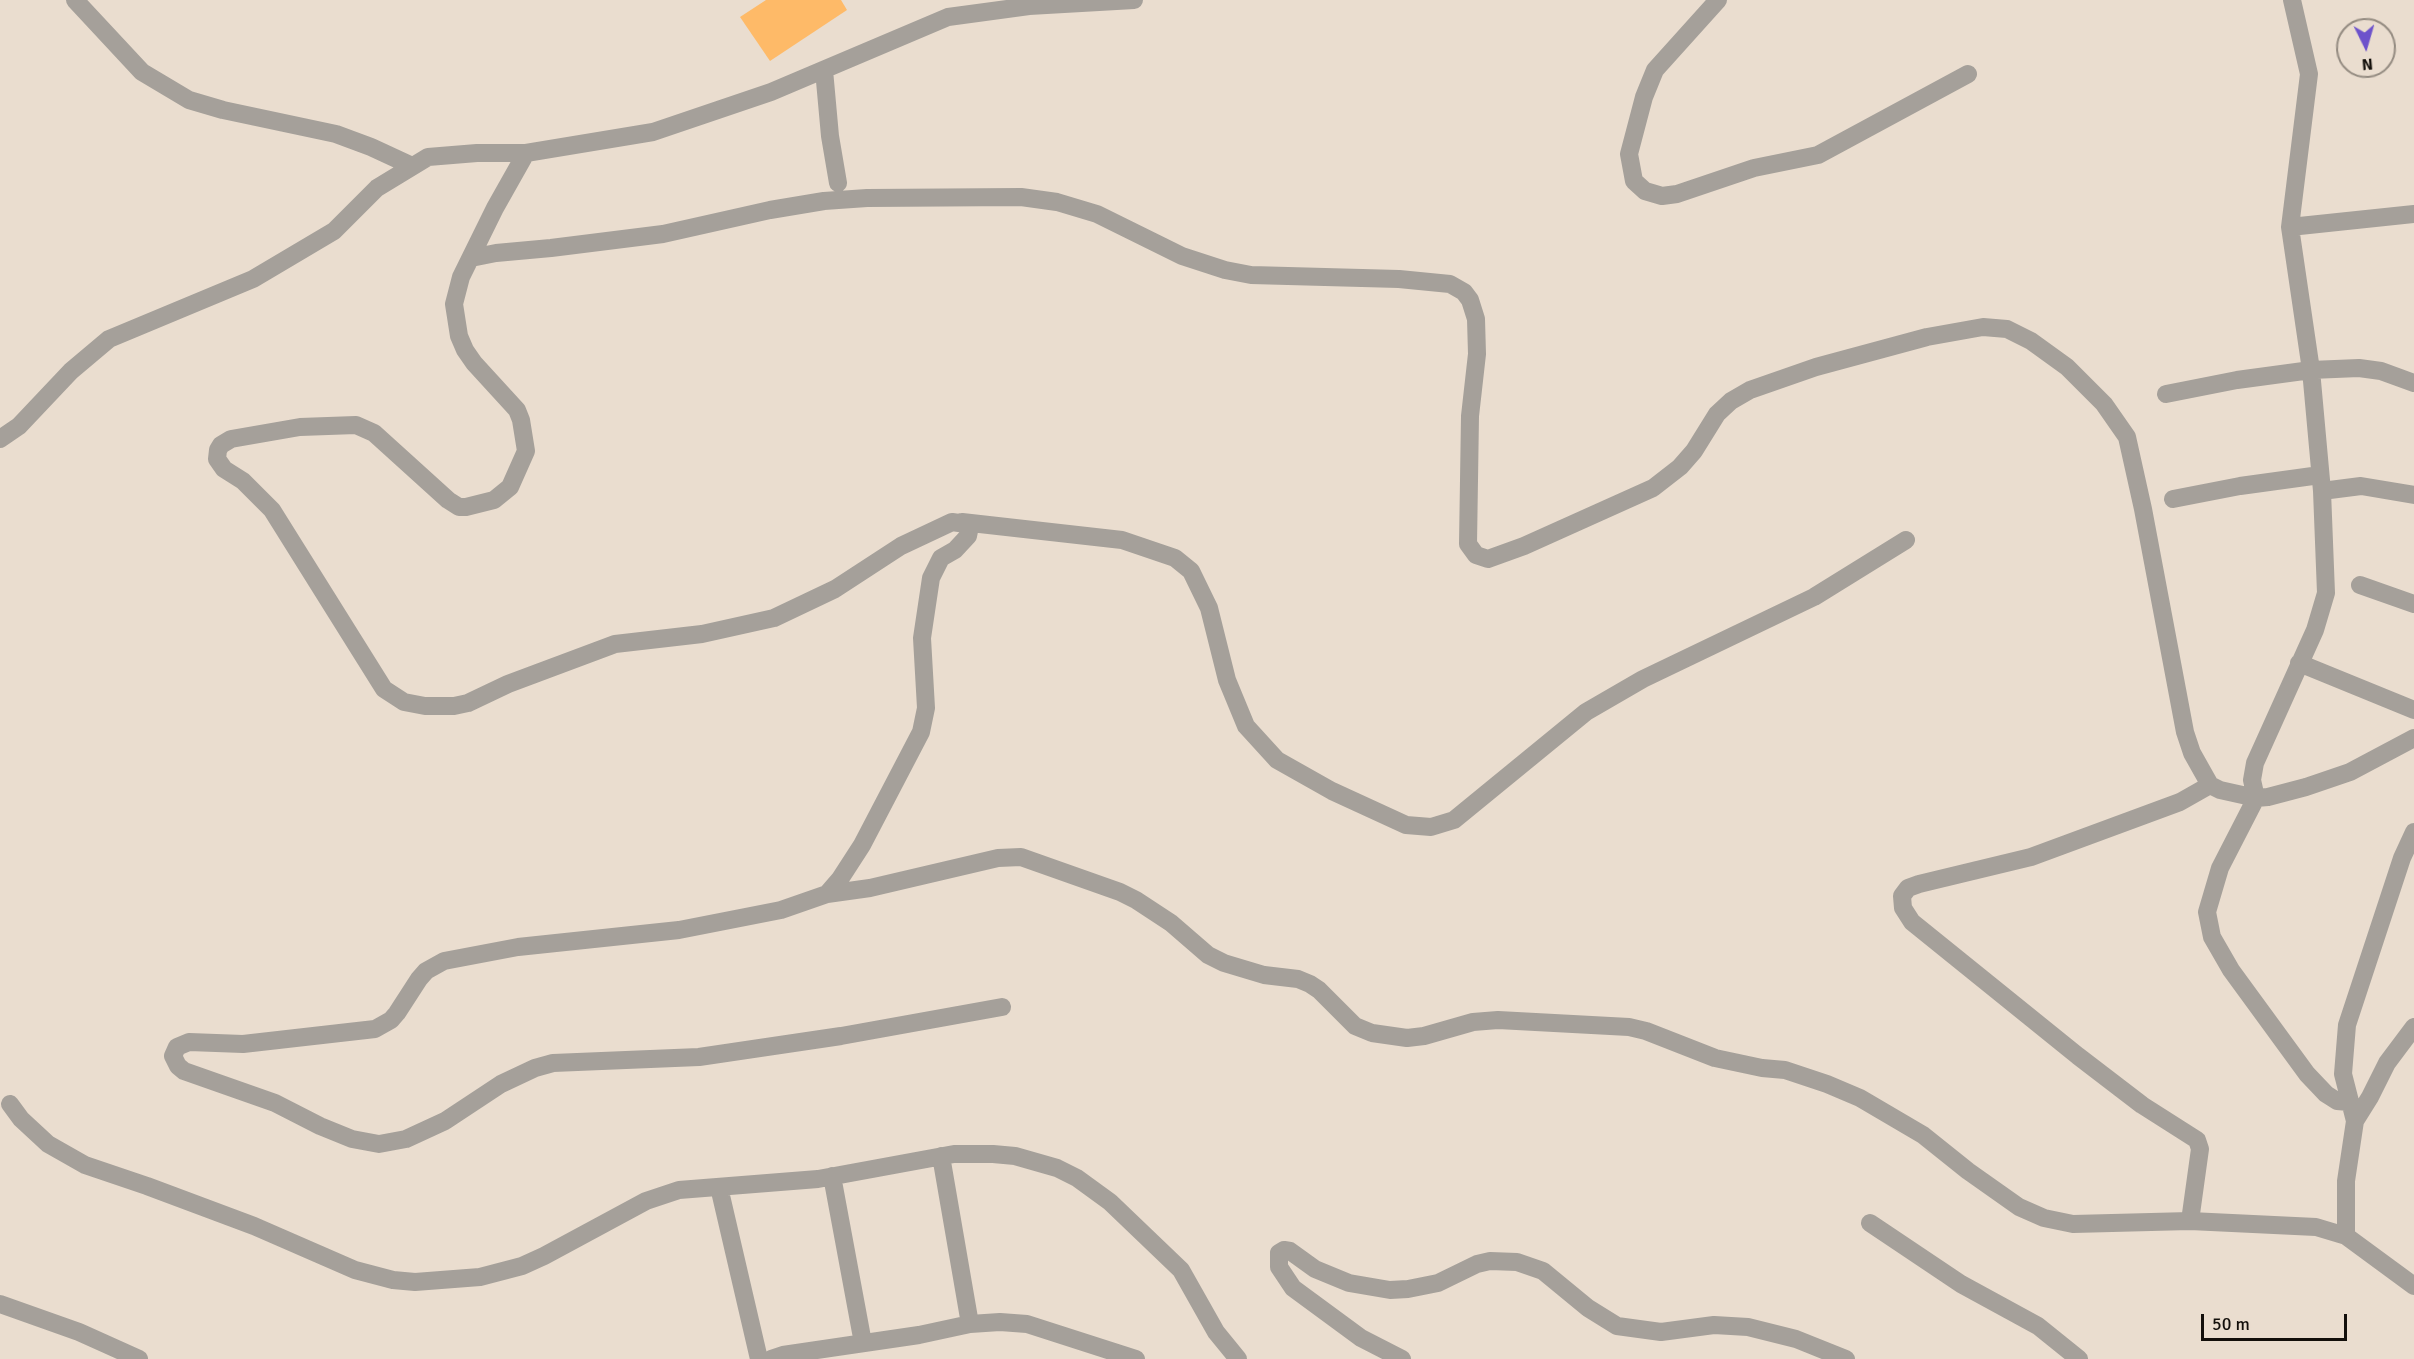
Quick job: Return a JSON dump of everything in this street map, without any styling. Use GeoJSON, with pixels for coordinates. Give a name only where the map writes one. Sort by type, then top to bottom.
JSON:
{"type":"FeatureCollection","features":[{"type":"Feature","properties":{"kind":"street"},"geometry":{"type":"LineString","coordinates":[[75,0],[142,72],[189,100],[223,110],[336,134],[412,166]]}},
{"type":"Feature","properties":{"kind":"street"},"geometry":{"type":"LineString","coordinates":[[0,440],[19,426],[71,371],[109,339],[253,279],[334,231],[377,188],[428,157],[477,153],[526,153],[653,132],[771,92],[948,17],[1029,6],[1134,0]]}},
{"type":"Feature","properties":{"kind":"street"},"geometry":{"type":"LineString","coordinates":[[1719,0],[1655,70],[1644,97],[1629,154],[1634,182],[1645,191],[1662,196],[1677,194],[1754,168],[1818,155],[1968,74]]}},
{"type":"Feature","properties":{"kind":"street"},"geometry":{"type":"LineString","coordinates":[[2292,0],[2309,75],[2290,227],[2311,370],[2321,483],[2326,593],[2316,630],[2254,763],[2252,780],[2256,798],[2220,868],[2207,912],[2212,937],[2231,970],[2307,1074],[2326,1094],[2337,1101],[2349,1102]]}},
{"type":"Feature","properties":{"kind":"street"},"geometry":{"type":"LineString","coordinates":[[824,70],[830,136],[838,183]]}},
{"type":"Feature","properties":{"kind":"street"},"geometry":{"type":"LineString","coordinates":[[526,153],[495,208],[461,277],[454,304],[459,336],[474,363],[517,410],[526,440],[526,451],[510,487],[494,500],[466,507],[453,504],[374,433],[356,425],[300,427],[231,440],[221,445],[217,455],[219,465],[243,481],[272,510],[379,683],[398,699],[425,706],[454,706],[468,703],[508,684],[600,648],[631,641],[702,634],[774,618],[835,589],[901,546],[952,522],[1122,540],[1175,558],[1191,571],[1209,608],[1227,680],[1246,726],[1277,760],[1332,791],[1406,825],[1431,827],[1454,820],[1586,712],[1643,679],[1814,597],[1906,540]]}},
{"type":"Feature","properties":{"kind":"street"},"geometry":{"type":"LineString","coordinates":[[471,258],[496,253],[663,234],[770,210],[824,201],[877,198],[1021,197],[1057,202],[1097,214],[1182,256],[1225,270],[1251,274],[1399,279],[1450,284],[1464,292],[1470,300],[1476,319],[1477,354],[1470,416],[1468,544],[1476,555],[1488,559],[1524,546],[1653,488],[1680,467],[1694,451],[1717,414],[1750,390],[1816,367],[1927,337],[1983,327],[2007,329],[2031,341],[2067,367],[2104,404],[2127,437],[2142,500],[2185,732],[2210,785],[2220,790],[2256,798],[2289,792],[2350,772],[2414,738]]}},
{"type":"Feature","properties":{"kind":"street"},"geometry":{"type":"LineString","coordinates":[[2290,227],[2414,214]]}},
{"type":"Feature","properties":{"kind":"street"},"geometry":{"type":"LineString","coordinates":[[2166,394],[2237,380],[2311,370],[2359,368],[2381,371],[2414,383]]}},
{"type":"Feature","properties":{"kind":"street"},"geometry":{"type":"LineString","coordinates":[[2173,499],[2240,486],[2321,483],[2361,486],[2414,495]]}},
{"type":"Feature","properties":{"kind":"street"},"geometry":{"type":"LineString","coordinates":[[827,894],[862,845],[921,732],[926,708],[922,638],[931,578],[941,558],[955,550],[968,537],[968,527],[962,522]]}},
{"type":"Feature","properties":{"kind":"street"},"geometry":{"type":"LineString","coordinates":[[2360,585],[2414,604]]}},
{"type":"Feature","properties":{"kind":"street"},"geometry":{"type":"LineString","coordinates":[[2299,663],[2414,710]]}},
{"type":"Feature","properties":{"kind":"street"},"geometry":{"type":"LineString","coordinates":[[2190,1221],[2200,1149],[2197,1140],[2142,1105],[1912,922],[1903,908],[1902,896],[1908,888],[1919,884],[2031,857],[2180,802],[2210,785]]}},
{"type":"Feature","properties":{"kind":"street"},"geometry":{"type":"LineString","coordinates":[[2355,1121],[2343,1074],[2347,1024],[2408,864],[2414,832]]}},
{"type":"Feature","properties":{"kind":"street"},"geometry":{"type":"LineString","coordinates":[[1002,1007],[841,1036],[699,1057],[553,1063],[535,1068],[501,1084],[444,1121],[406,1139],[379,1144],[341,1134],[275,1103],[184,1071],[178,1066],[173,1056],[177,1047],[189,1042],[243,1044],[375,1029],[398,1013],[426,971],[444,961],[518,947],[679,930],[781,910],[827,894],[881,885],[1011,856],[1031,859],[1136,900],[1171,923],[1208,955],[1224,963],[1264,975],[1298,979],[1310,984],[1320,990],[1355,1026],[1372,1033],[1398,1037],[1424,1036],[1448,1028],[1498,1020],[1646,1030],[1715,1058],[1762,1068],[1785,1070],[1860,1098],[1923,1135],[2019,1207],[2044,1218],[2073,1224],[2190,1221],[2316,1227],[2346,1236],[2414,1286]]}},
{"type":"Feature","properties":{"kind":"street"},"geometry":{"type":"LineString","coordinates":[[2346,1236],[2346,1181],[2355,1121],[2387,1063],[2414,1027]]}},
{"type":"Feature","properties":{"kind":"street"},"geometry":{"type":"LineString","coordinates":[[10,1104],[21,1119],[48,1144],[85,1166],[147,1186],[254,1226],[355,1270],[393,1280],[437,1282],[501,1272],[544,1256],[646,1201],[679,1191],[759,1185],[832,1176],[941,1156],[973,1153],[1015,1156],[1058,1168],[1086,1183],[1110,1202],[1182,1270],[1216,1332],[1238,1359]]}},
{"type":"Feature","properties":{"kind":"street"},"geometry":{"type":"LineString","coordinates":[[941,1156],[970,1324]]}},
{"type":"Feature","properties":{"kind":"street"},"geometry":{"type":"LineString","coordinates":[[832,1176],[863,1343]]}},
{"type":"Feature","properties":{"kind":"street"},"geometry":{"type":"LineString","coordinates":[[719,1187],[759,1359]]}},
{"type":"Feature","properties":{"kind":"street"},"geometry":{"type":"LineString","coordinates":[[1870,1223],[1961,1284],[2038,1326],[2079,1359]]}},
{"type":"Feature","properties":{"kind":"street"},"geometry":{"type":"LineString","coordinates":[[1402,1359],[1361,1338],[1293,1288],[1279,1267],[1279,1253],[1284,1250],[1290,1251],[1315,1269],[1349,1283],[1390,1290],[1408,1290],[1431,1285],[1477,1264],[1490,1261],[1517,1262],[1543,1271],[1588,1308],[1617,1326],[1661,1332],[1714,1325],[1748,1327],[1796,1339],[1846,1359]]}},
{"type":"Feature","properties":{"kind":"street"},"geometry":{"type":"LineString","coordinates":[[0,1304],[79,1332],[139,1359]]}},
{"type":"Feature","properties":{"kind":"street"},"geometry":{"type":"LineString","coordinates":[[771,1359],[783,1355],[918,1335],[970,1324],[1000,1322],[1027,1324],[1136,1359]]}},
{"type":"Feature","properties":{"kind":"shaded area"},"geometry":{"type":"Polygon","coordinates":[[[766,0],[841,0],[847,10],[770,61],[740,17],[766,0]]]}}]}
